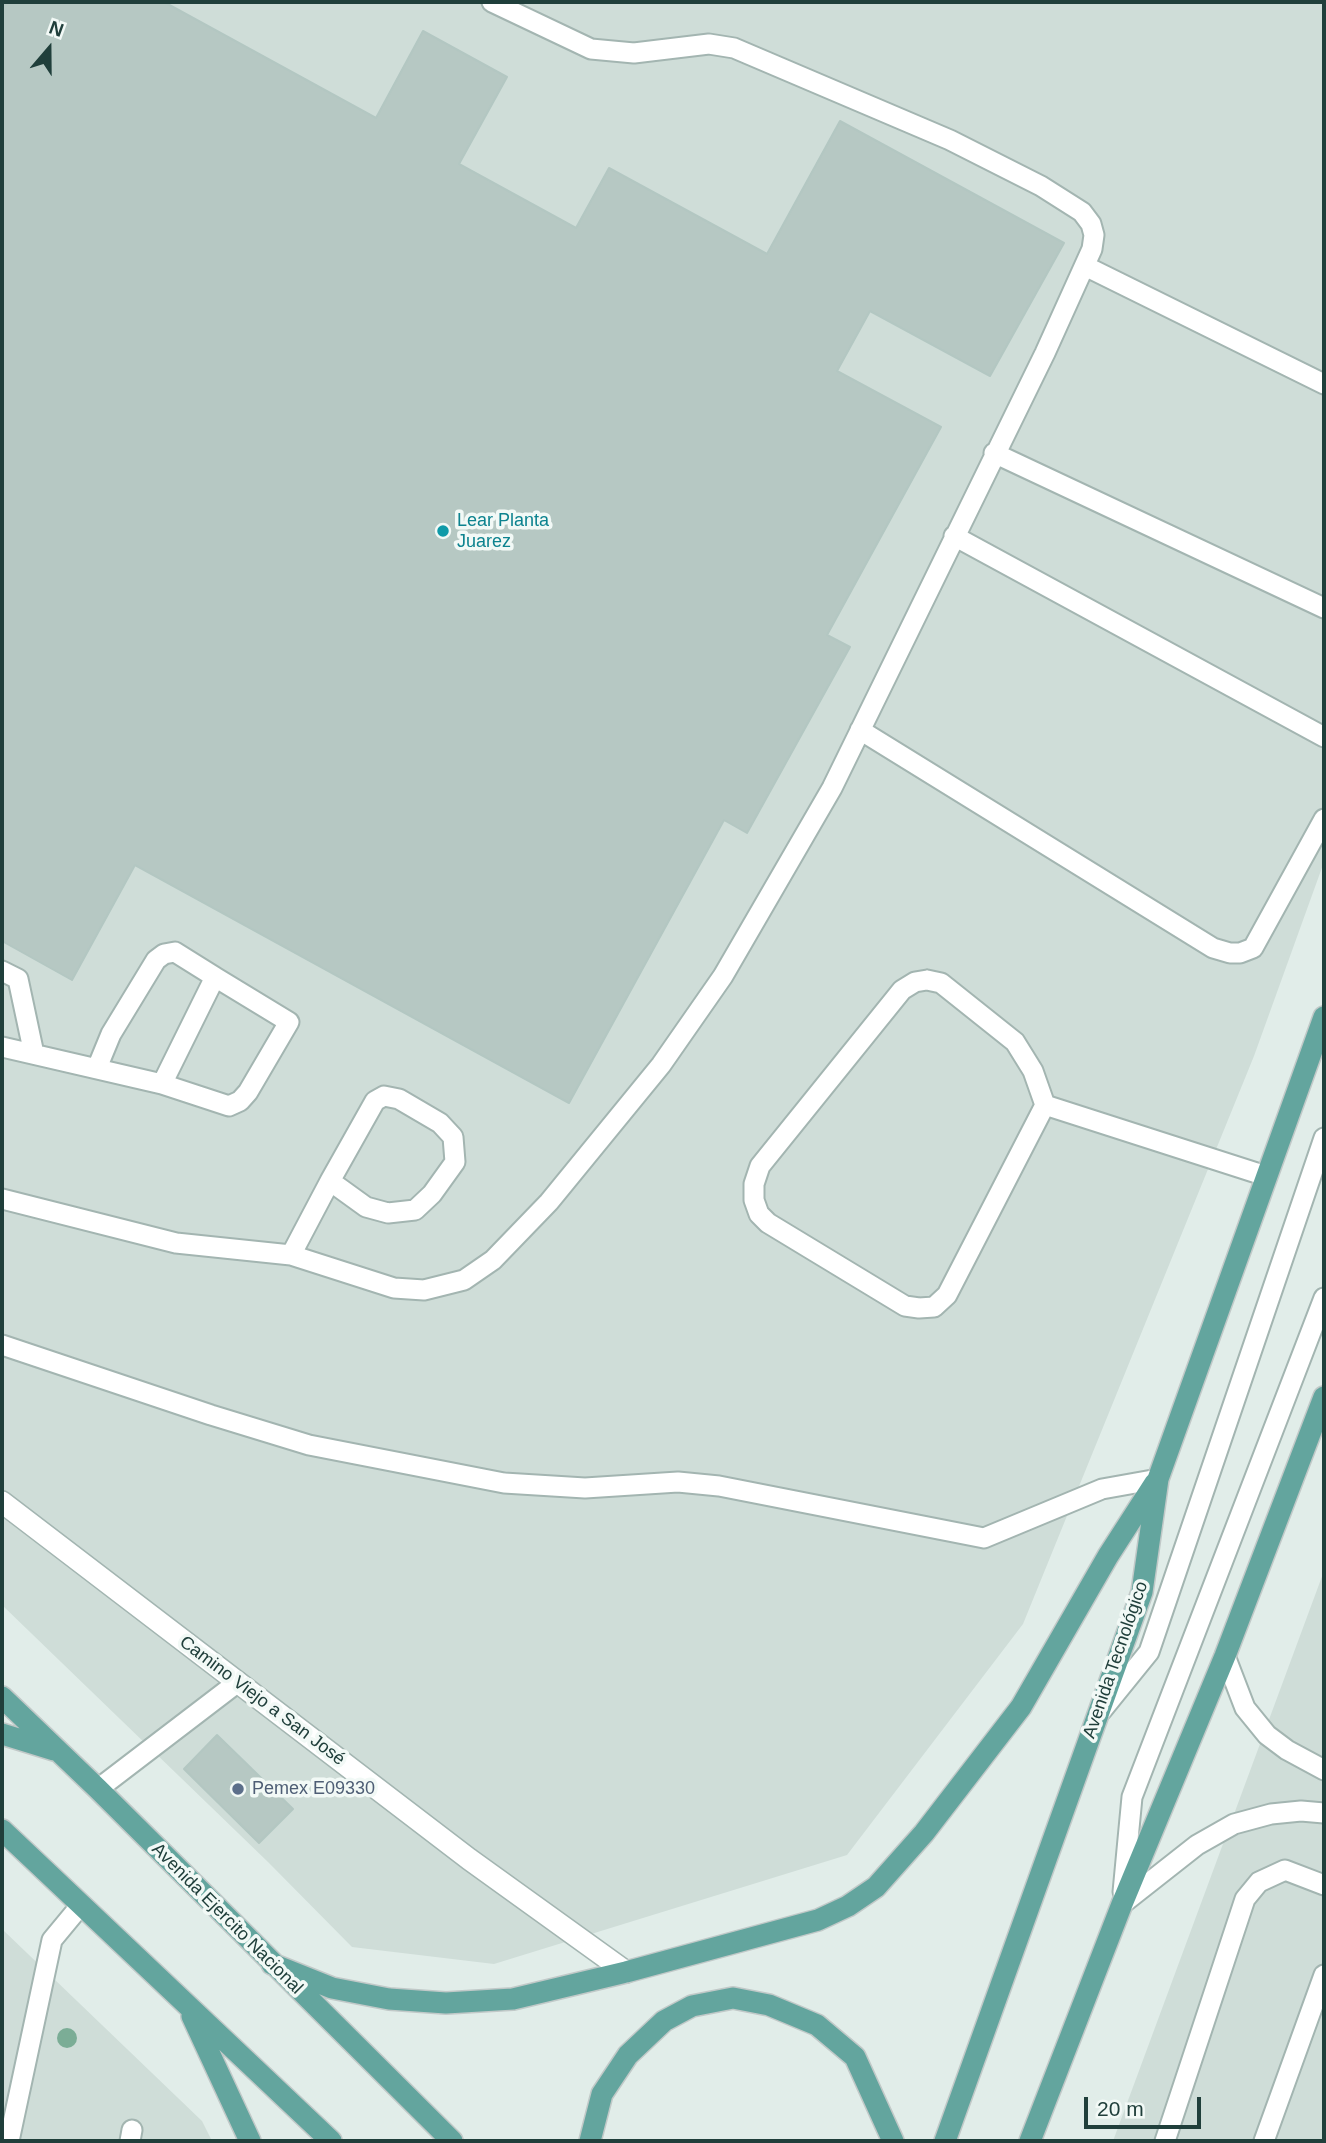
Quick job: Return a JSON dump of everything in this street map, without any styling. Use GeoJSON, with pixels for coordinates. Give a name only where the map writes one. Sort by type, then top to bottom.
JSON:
{"type":"FeatureCollection","features":[{"type":"Feature","properties":{"kind":"main road","name":"Avenida Tecnológico"},"geometry":{"type":"LineString","coordinates":[[945,2141],[1142,1592],[1158,1479],[1324,1017]]}},
{"type":"Feature","properties":{"kind":"main road"},"geometry":{"type":"LineString","coordinates":[[1030,2141],[1122,1904],[1225,1656],[1324,1397]]}},
{"type":"Feature","properties":{"kind":"main road"},"geometry":{"type":"LineString","coordinates":[[272,1964],[332,1988],[389,1999],[446,2003],[513,1999],[818,1920],[848,1906],[876,1887],[924,1833],[1021,1707],[1108,1556],[1158,1479]]}},
{"type":"Feature","properties":{"kind":"main road","name":"Avenida Ejercito Nacional"},"geometry":{"type":"LineString","coordinates":[[2,1697],[452,2141]]}},
{"type":"Feature","properties":{"kind":"main road"},"geometry":{"type":"LineString","coordinates":[[2,1734],[56,1751]]}},
{"type":"Feature","properties":{"kind":"main road"},"geometry":{"type":"LineString","coordinates":[[2,1830],[331,2141]]}},
{"type":"Feature","properties":{"kind":"main road"},"geometry":{"type":"LineString","coordinates":[[590,2141],[602,2094],[628,2055],[664,2021],[692,2006],[733,1997],[769,2005],[817,2025],[855,2057],[893,2141]]}},
{"type":"Feature","properties":{"kind":"main road"},"geometry":{"type":"LineString","coordinates":[[187,2004],[250,2141]]}},
{"type":"Feature","properties":{"kind":"street","name":"Camino Viejo a San José"},"geometry":{"type":"LineString","coordinates":[[2,1502],[469,1859],[625,1972]]}},
{"type":"Feature","properties":{"kind":"lane"},"geometry":{"type":"LineString","coordinates":[[2,1199],[176,1243],[291,1255],[394,1288],[424,1290],[464,1280],[493,1260],[549,1202],[661,1065],[723,976],[832,788],[1045,353],[1092,249],[1094,236],[1091,224],[1082,212],[1041,186],[950,140],[734,48],[709,44],[634,54],[591,49],[492,2]]}},
{"type":"Feature","properties":{"kind":"lane"},"geometry":{"type":"LineString","coordinates":[[1085,266],[1324,384]]}},
{"type":"Feature","properties":{"kind":"lane"},"geometry":{"type":"LineString","coordinates":[[994,453],[1324,608]]}},
{"type":"Feature","properties":{"kind":"lane"},"geometry":{"type":"LineString","coordinates":[[954,537],[1324,737]]}},
{"type":"Feature","properties":{"kind":"lane"},"geometry":{"type":"LineString","coordinates":[[860,730],[1213,948],[1230,953],[1240,953],[1253,948],[1324,819]]}},
{"type":"Feature","properties":{"kind":"lane"},"geometry":{"type":"LineString","coordinates":[[2,1047],[162,1084],[229,1106],[240,1101],[248,1092],[289,1022],[175,952],[164,954],[156,961],[111,1034],[97,1068]]}},
{"type":"Feature","properties":{"kind":"lane"},"geometry":{"type":"LineString","coordinates":[[2,971],[18,979],[34,1054]]}},
{"type":"Feature","properties":{"kind":"lane"},"geometry":{"type":"LineString","coordinates":[[162,1084],[215,977]]}},
{"type":"Feature","properties":{"kind":"lane"},"geometry":{"type":"LineString","coordinates":[[927,980],[942,983],[1015,1042],[1033,1071],[1045,1105],[947,1295],[934,1307],[905,1306],[768,1223],[759,1214],[754,1200],[754,1184],[760,1166],[902,990],[915,982],[927,980]]}},
{"type":"Feature","properties":{"kind":"lane"},"geometry":{"type":"LineString","coordinates":[[291,1255],[330,1181],[375,1101],[384,1096],[399,1100],[440,1122],[453,1137],[455,1162],[432,1194],[415,1210],[388,1213],[366,1207],[330,1181]]}},
{"type":"Feature","properties":{"kind":"lane"},"geometry":{"type":"LineString","coordinates":[[1045,1105],[1266,1176]]}},
{"type":"Feature","properties":{"kind":"lane"},"geometry":{"type":"LineString","coordinates":[[1098,1714],[1149,1652],[1324,1138]]}},
{"type":"Feature","properties":{"kind":"lane"},"geometry":{"type":"LineString","coordinates":[[2,1210],[30,1206]]}},
{"type":"Feature","properties":{"kind":"lane"},"geometry":{"type":"LineString","coordinates":[[1122,1904],[1132,1797],[1324,1298]]}},
{"type":"Feature","properties":{"kind":"lane"},"geometry":{"type":"LineString","coordinates":[[2,1345],[309,1445],[504,1483],[585,1488],[678,1482],[719,1486],[984,1538],[1102,1489],[1158,1479]]}},
{"type":"Feature","properties":{"kind":"lane"},"geometry":{"type":"LineString","coordinates":[[1225,1656],[1245,1708],[1267,1735],[1287,1750],[1324,1770]]}},
{"type":"Feature","properties":{"kind":"lane"},"geometry":{"type":"LineString","coordinates":[[98,1789],[238,1682]]}},
{"type":"Feature","properties":{"kind":"lane"},"geometry":{"type":"LineString","coordinates":[[1122,1904],[1197,1846],[1234,1825],[1270,1814],[1300,1811],[1324,1813]]}},
{"type":"Feature","properties":{"kind":"lane"},"geometry":{"type":"LineString","coordinates":[[1165,2141],[1245,1899],[1259,1882],[1285,1871],[1324,1885]]}},
{"type":"Feature","properties":{"kind":"lane"},"geometry":{"type":"LineString","coordinates":[[9,2141],[52,1940],[81,1905]]}},
{"type":"Feature","properties":{"kind":"lane"},"geometry":{"type":"LineString","coordinates":[[1264,2141],[1324,1975]]}},
{"type":"Feature","properties":{"kind":"shaded area"},"geometry":{"type":"Polygon","coordinates":[[[2,2],[1324,2],[1324,862],[1254,1056],[1023,1624],[847,1855],[494,1964],[352,1947],[2,1605],[2,2]]]}},
{"type":"Feature","properties":{"kind":"shaded area"},"geometry":{"type":"Polygon","coordinates":[[[1324,1571],[1324,2141],[1113,2141],[1324,1571]]]}},
{"type":"Feature","properties":{"kind":"shaded area"},"geometry":{"type":"Polygon","coordinates":[[[2,1929],[202,2121],[212,2141],[2,2141],[2,1929]]]}},
{"type":"Feature","properties":{"kind":"building","name":"Lear Planta Juarez"},"geometry":{"type":"Polygon","coordinates":[[[2,2],[164,2],[376,118],[423,31],[507,77],[459,164],[576,228],[609,168],[767,254],[840,121],[1064,243],[990,376],[870,311],[837,371],[941,427],[827,635],[850,647],[747,833],[724,820],[569,1103],[135,865],[72,980],[2,941],[2,2]]]}},
{"type":"Feature","properties":{"kind":"building","name":"Pemex E09330"},"geometry":{"type":"Polygon","coordinates":[[[217,1735],[293,1809],[259,1843],[184,1769],[217,1735]]]}},
{"type":"Feature","properties":{"kind":"place","name":"Lear Planta Juarez"},"geometry":{"type":"Point","coordinates":[443,531]}},
{"type":"Feature","properties":{"kind":"place","name":"Pemex E09330"},"geometry":{"type":"Point","coordinates":[238,1789]}}]}
